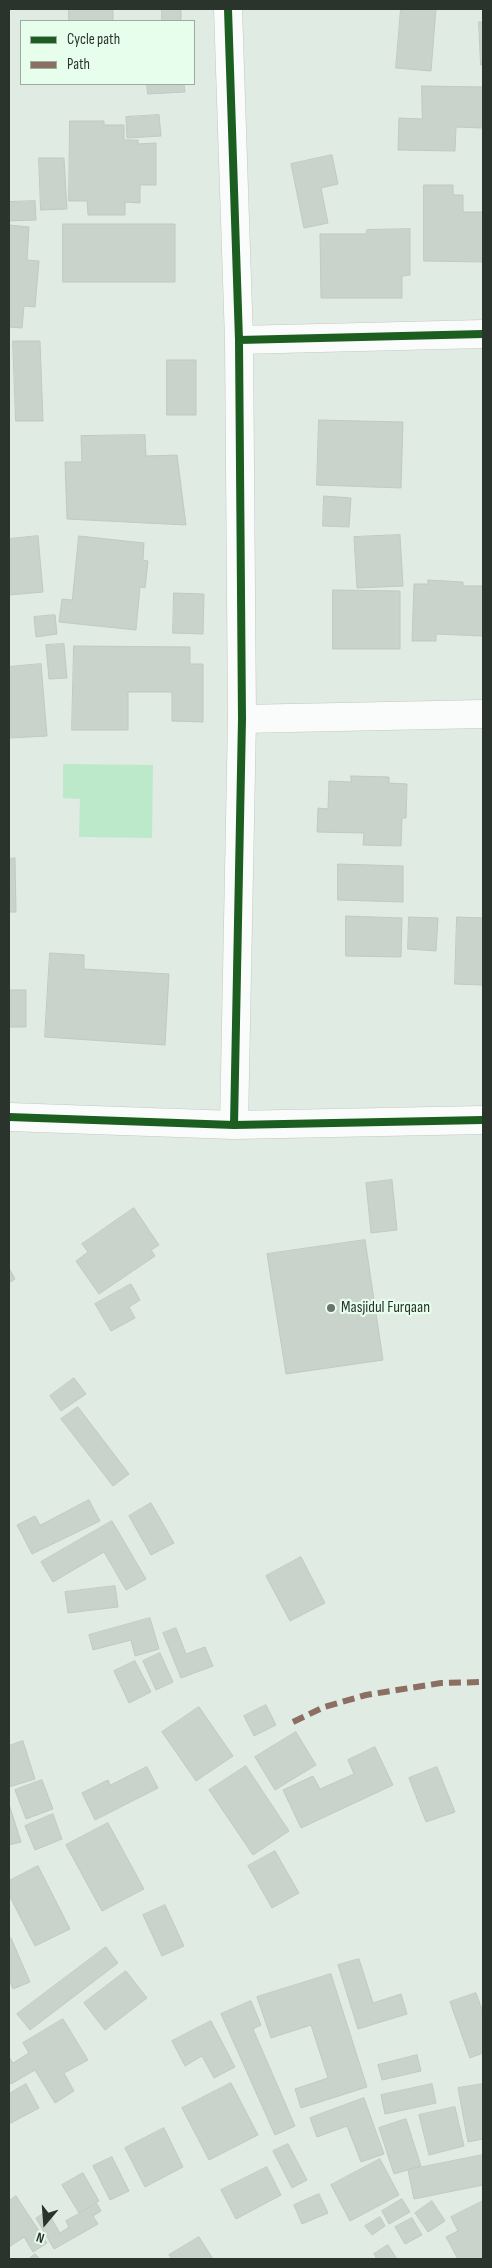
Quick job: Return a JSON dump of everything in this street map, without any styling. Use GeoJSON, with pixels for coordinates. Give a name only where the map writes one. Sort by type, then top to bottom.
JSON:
{"type":"FeatureCollection","features":[{"type":"Feature","properties":{"kind":"street"},"geometry":{"type":"LineString","coordinates":[[228,9],[239,340],[242,718],[234,1125]]}},
{"type":"Feature","properties":{"kind":"street"},"geometry":{"type":"LineString","coordinates":[[239,340],[483,334]]}},
{"type":"Feature","properties":{"kind":"street"},"geometry":{"type":"LineString","coordinates":[[242,718],[483,714]]}},
{"type":"Feature","properties":{"kind":"street"},"geometry":{"type":"LineString","coordinates":[[9,1117],[234,1125],[483,1120]]}},
{"type":"Feature","properties":{"kind":"green space"},"geometry":{"type":"Polygon","coordinates":[[[63,764],[153,765],[152,838],[79,837],[80,799],[63,798],[63,764]]]}},
{"type":"Feature","properties":{"kind":"building"},"geometry":{"type":"Polygon","coordinates":[[[69,9],[113,9],[113,20],[69,20],[69,9]]]}},
{"type":"Feature","properties":{"kind":"building"},"geometry":{"type":"Polygon","coordinates":[[[162,9],[181,9],[181,20],[162,20],[162,9]]]}},
{"type":"Feature","properties":{"kind":"building"},"geometry":{"type":"Polygon","coordinates":[[[401,9],[436,9],[431,71],[396,68],[401,9]]]}},
{"type":"Feature","properties":{"kind":"building"},"geometry":{"type":"Polygon","coordinates":[[[479,22],[483,22],[483,65],[481,65],[479,22]]]}},
{"type":"Feature","properties":{"kind":"building"},"geometry":{"type":"Polygon","coordinates":[[[147,85],[184,85],[185,92],[148,94],[147,85]]]}},
{"type":"Feature","properties":{"kind":"building"},"geometry":{"type":"Polygon","coordinates":[[[422,86],[483,87],[483,128],[456,127],[455,151],[398,150],[399,118],[422,119],[422,86]]]}},
{"type":"Feature","properties":{"kind":"building"},"geometry":{"type":"Polygon","coordinates":[[[159,115],[161,136],[127,138],[126,117],[159,115]]]}},
{"type":"Feature","properties":{"kind":"building"},"geometry":{"type":"Polygon","coordinates":[[[70,121],[104,121],[104,125],[124,125],[124,140],[138,140],[138,144],[156,143],[156,185],[140,185],[140,203],[125,202],[125,215],[88,215],[87,201],[69,201],[70,121]]]}},
{"type":"Feature","properties":{"kind":"building"},"geometry":{"type":"Polygon","coordinates":[[[332,155],[338,184],[321,188],[328,223],[304,228],[291,164],[332,155]]]}},
{"type":"Feature","properties":{"kind":"building"},"geometry":{"type":"Polygon","coordinates":[[[39,158],[64,158],[67,209],[41,210],[39,158]]]}},
{"type":"Feature","properties":{"kind":"building"},"geometry":{"type":"Polygon","coordinates":[[[424,185],[453,185],[453,195],[463,195],[463,212],[483,212],[483,262],[424,261],[424,185]]]}},
{"type":"Feature","properties":{"kind":"building"},"geometry":{"type":"Polygon","coordinates":[[[35,201],[36,220],[9,221],[9,202],[35,201]]]}},
{"type":"Feature","properties":{"kind":"building"},"geometry":{"type":"Polygon","coordinates":[[[63,224],[175,224],[175,282],[63,282],[63,224]]]}},
{"type":"Feature","properties":{"kind":"building"},"geometry":{"type":"Polygon","coordinates":[[[9,225],[29,227],[27,260],[39,261],[35,307],[24,306],[22,328],[9,327],[9,225]]]}},
{"type":"Feature","properties":{"kind":"building"},"geometry":{"type":"Polygon","coordinates":[[[410,229],[410,275],[402,276],[402,298],[321,298],[320,234],[366,234],[367,230],[410,229]]]}},
{"type":"Feature","properties":{"kind":"building"},"geometry":{"type":"Polygon","coordinates":[[[13,341],[40,341],[43,421],[16,421],[13,341]]]}},
{"type":"Feature","properties":{"kind":"building"},"geometry":{"type":"Polygon","coordinates":[[[167,360],[196,360],[196,415],[167,415],[167,360]]]}},
{"type":"Feature","properties":{"kind":"building"},"geometry":{"type":"Polygon","coordinates":[[[319,420],[403,422],[401,488],[317,485],[319,420]]]}},
{"type":"Feature","properties":{"kind":"building"},"geometry":{"type":"Polygon","coordinates":[[[145,435],[146,456],[177,455],[186,525],[67,519],[65,462],[82,462],[81,436],[145,435]]]}},
{"type":"Feature","properties":{"kind":"building"},"geometry":{"type":"Polygon","coordinates":[[[324,496],[351,498],[349,527],[323,526],[324,496]]]}},
{"type":"Feature","properties":{"kind":"building"},"geometry":{"type":"Polygon","coordinates":[[[400,535],[403,586],[357,588],[354,537],[400,535]]]}},
{"type":"Feature","properties":{"kind":"building"},"geometry":{"type":"Polygon","coordinates":[[[38,536],[43,592],[9,595],[9,539],[38,536]]]}},
{"type":"Feature","properties":{"kind":"building"},"geometry":{"type":"Polygon","coordinates":[[[79,536],[144,543],[143,560],[148,561],[145,588],[140,587],[136,630],[59,622],[62,599],[72,600],[79,536]]]}},
{"type":"Feature","properties":{"kind":"building"},"geometry":{"type":"Polygon","coordinates":[[[428,580],[463,582],[463,586],[483,586],[483,636],[436,634],[436,641],[412,641],[414,584],[428,584],[428,580]]]}},
{"type":"Feature","properties":{"kind":"building"},"geometry":{"type":"Polygon","coordinates":[[[333,590],[400,591],[400,649],[333,649],[333,590]]]}},
{"type":"Feature","properties":{"kind":"building"},"geometry":{"type":"Polygon","coordinates":[[[174,593],[204,594],[203,634],[173,633],[174,593]]]}},
{"type":"Feature","properties":{"kind":"building"},"geometry":{"type":"Polygon","coordinates":[[[55,615],[57,634],[36,637],[34,617],[55,615]]]}},
{"type":"Feature","properties":{"kind":"building"},"geometry":{"type":"Polygon","coordinates":[[[64,644],[67,678],[49,679],[46,645],[64,644]]]}},
{"type":"Feature","properties":{"kind":"building"},"geometry":{"type":"Polygon","coordinates":[[[74,646],[190,647],[190,664],[203,664],[203,722],[172,721],[172,692],[128,692],[128,730],[72,730],[74,646]]]}},
{"type":"Feature","properties":{"kind":"building"},"geometry":{"type":"Polygon","coordinates":[[[41,664],[47,736],[9,738],[9,667],[41,664]]]}},
{"type":"Feature","properties":{"kind":"building"},"geometry":{"type":"Polygon","coordinates":[[[351,776],[389,777],[389,783],[407,784],[406,818],[402,818],[401,846],[363,845],[364,833],[317,832],[318,808],[328,809],[329,781],[351,782],[351,776]]]}},
{"type":"Feature","properties":{"kind":"building"},"geometry":{"type":"Polygon","coordinates":[[[15,858],[16,912],[9,912],[9,859],[15,858]]]}},
{"type":"Feature","properties":{"kind":"building"},"geometry":{"type":"Polygon","coordinates":[[[338,864],[403,866],[403,902],[338,900],[338,864]]]}},
{"type":"Feature","properties":{"kind":"building"},"geometry":{"type":"Polygon","coordinates":[[[346,916],[402,918],[401,957],[346,956],[346,916]]]}},
{"type":"Feature","properties":{"kind":"building"},"geometry":{"type":"Polygon","coordinates":[[[409,917],[438,918],[436,951],[408,949],[409,917]]]}},
{"type":"Feature","properties":{"kind":"building"},"geometry":{"type":"Polygon","coordinates":[[[457,917],[483,918],[483,985],[455,984],[457,917]]]}},
{"type":"Feature","properties":{"kind":"building"},"geometry":{"type":"Polygon","coordinates":[[[50,953],[84,955],[84,969],[169,974],[165,1045],[45,1037],[50,953]]]}},
{"type":"Feature","properties":{"kind":"building"},"geometry":{"type":"Polygon","coordinates":[[[9,990],[26,990],[26,1027],[9,1027],[9,990]]]}},
{"type":"Feature","properties":{"kind":"building"},"geometry":{"type":"Polygon","coordinates":[[[392,1180],[397,1230],[371,1233],[366,1183],[392,1180]]]}},
{"type":"Feature","properties":{"kind":"building"},"geometry":{"type":"Polygon","coordinates":[[[134,1208],[159,1245],[151,1250],[155,1256],[99,1294],[76,1261],[88,1252],[82,1244],[134,1208]]]}},
{"type":"Feature","properties":{"kind":"building"},"geometry":{"type":"Polygon","coordinates":[[[365,1240],[383,1360],[286,1374],[267,1254],[365,1240]]]}},
{"type":"Feature","properties":{"kind":"building"},"geometry":{"type":"Polygon","coordinates":[[[9,1268],[15,1279],[9,1283],[9,1268]]]}},
{"type":"Feature","properties":{"kind":"building"},"geometry":{"type":"Polygon","coordinates":[[[131,1284],[140,1300],[129,1307],[135,1318],[111,1331],[95,1304],[131,1284]]]}},
{"type":"Feature","properties":{"kind":"building"},"geometry":{"type":"Polygon","coordinates":[[[74,1378],[86,1394],[61,1411],[50,1396],[74,1378]]]}},
{"type":"Feature","properties":{"kind":"building"},"geometry":{"type":"Polygon","coordinates":[[[78,1407],[129,1474],[113,1486],[61,1419],[78,1407]]]}},
{"type":"Feature","properties":{"kind":"building"},"geometry":{"type":"Polygon","coordinates":[[[89,1500],[100,1521],[32,1554],[17,1525],[35,1516],[40,1525],[89,1500]]]}},
{"type":"Feature","properties":{"kind":"building"},"geometry":{"type":"Polygon","coordinates":[[[151,1503],[174,1543],[151,1555],[129,1516],[151,1503]]]}},
{"type":"Feature","properties":{"kind":"building"},"geometry":{"type":"Polygon","coordinates":[[[112,1521],[146,1579],[126,1590],[104,1552],[53,1582],[41,1562],[112,1521]]]}},
{"type":"Feature","properties":{"kind":"building"},"geometry":{"type":"Polygon","coordinates":[[[301,1557],[325,1603],[290,1621],[266,1576],[301,1557]]]}},
{"type":"Feature","properties":{"kind":"building"},"geometry":{"type":"Polygon","coordinates":[[[115,1586],[118,1607],[68,1613],[65,1592],[115,1586]]]}},
{"type":"Feature","properties":{"kind":"building"},"geometry":{"type":"Polygon","coordinates":[[[150,1618],[159,1649],[135,1656],[131,1640],[93,1650],[89,1635],[150,1618]]]}},
{"type":"Feature","properties":{"kind":"building"},"geometry":{"type":"Polygon","coordinates":[[[176,1628],[186,1654],[205,1647],[213,1666],[181,1678],[163,1633],[176,1628]]]}},
{"type":"Feature","properties":{"kind":"building"},"geometry":{"type":"Polygon","coordinates":[[[160,1653],[173,1682],[156,1690],[143,1661],[160,1653]]]}},
{"type":"Feature","properties":{"kind":"building"},"geometry":{"type":"Polygon","coordinates":[[[135,1661],[151,1692],[129,1703],[114,1671],[135,1661]]]}},
{"type":"Feature","properties":{"kind":"building"},"geometry":{"type":"Polygon","coordinates":[[[266,1705],[276,1725],[254,1736],[244,1716],[266,1705]]]}},
{"type":"Feature","properties":{"kind":"building"},"geometry":{"type":"Polygon","coordinates":[[[199,1707],[233,1756],[196,1781],[162,1732],[199,1707]]]}},
{"type":"Feature","properties":{"kind":"building"},"geometry":{"type":"Polygon","coordinates":[[[296,1732],[316,1765],[275,1790],[255,1757],[296,1732]]]}},
{"type":"Feature","properties":{"kind":"building"},"geometry":{"type":"Polygon","coordinates":[[[23,1741],[35,1779],[9,1787],[9,1746],[23,1741]]]}},
{"type":"Feature","properties":{"kind":"building"},"geometry":{"type":"Polygon","coordinates":[[[375,1747],[393,1785],[301,1828],[283,1790],[313,1776],[320,1789],[354,1774],[348,1760],[375,1747]]]}},
{"type":"Feature","properties":{"kind":"building"},"geometry":{"type":"Polygon","coordinates":[[[246,1766],[289,1831],[253,1855],[209,1790],[246,1766]]]}},
{"type":"Feature","properties":{"kind":"building"},"geometry":{"type":"Polygon","coordinates":[[[147,1767],[158,1788],[95,1820],[82,1793],[108,1780],[110,1785],[147,1767]]]}},
{"type":"Feature","properties":{"kind":"building"},"geometry":{"type":"Polygon","coordinates":[[[437,1767],[455,1812],[426,1822],[409,1778],[437,1767]]]}},
{"type":"Feature","properties":{"kind":"building"},"geometry":{"type":"Polygon","coordinates":[[[42,1780],[53,1809],[26,1819],[15,1790],[42,1780]]]}},
{"type":"Feature","properties":{"kind":"building"},"geometry":{"type":"Polygon","coordinates":[[[9,1804],[21,1842],[9,1845],[9,1804]]]}},
{"type":"Feature","properties":{"kind":"building"},"geometry":{"type":"Polygon","coordinates":[[[53,1814],[62,1839],[35,1850],[25,1826],[53,1814]]]}},
{"type":"Feature","properties":{"kind":"building"},"geometry":{"type":"Polygon","coordinates":[[[108,1823],[144,1889],[102,1911],[66,1845],[108,1823]]]}},
{"type":"Feature","properties":{"kind":"building"},"geometry":{"type":"Polygon","coordinates":[[[275,1851],[299,1893],[272,1908],[248,1866],[275,1851]]]}},
{"type":"Feature","properties":{"kind":"building"},"geometry":{"type":"Polygon","coordinates":[[[38,1866],[70,1929],[35,1946],[9,1895],[9,1881],[38,1866]]]}},
{"type":"Feature","properties":{"kind":"building"},"geometry":{"type":"Polygon","coordinates":[[[165,1905],[184,1946],[162,1956],[143,1915],[165,1905]]]}},
{"type":"Feature","properties":{"kind":"building"},"geometry":{"type":"Polygon","coordinates":[[[11,1938],[30,1982],[13,1989],[9,1979],[9,1939],[11,1938]]]}},
{"type":"Feature","properties":{"kind":"building"},"geometry":{"type":"Polygon","coordinates":[[[106,1947],[118,1963],[30,2030],[17,2014],[106,1947]]]}},
{"type":"Feature","properties":{"kind":"building"},"geometry":{"type":"Polygon","coordinates":[[[359,1959],[373,2003],[401,1994],[407,2014],[358,2029],[338,1965],[359,1959]]]}},
{"type":"Feature","properties":{"kind":"building"},"geometry":{"type":"Polygon","coordinates":[[[126,1971],[147,1998],[105,2030],[84,2003],[126,1971]]]}},
{"type":"Feature","properties":{"kind":"building"},"geometry":{"type":"Polygon","coordinates":[[[331,1974],[367,2087],[301,2108],[295,2089],[328,2078],[311,2025],[271,2038],[257,1997],[331,1974]]]}},
{"type":"Feature","properties":{"kind":"building"},"geometry":{"type":"Polygon","coordinates":[[[476,1993],[483,2012],[483,2053],[470,2058],[450,2002],[476,1993]]]}},
{"type":"Feature","properties":{"kind":"building"},"geometry":{"type":"Polygon","coordinates":[[[251,2001],[261,2025],[253,2029],[295,2126],[275,2135],[221,2014],[251,2001]]]}},
{"type":"Feature","properties":{"kind":"building"},"geometry":{"type":"Polygon","coordinates":[[[63,2019],[88,2060],[64,2073],[74,2091],[55,2103],[35,2070],[11,2084],[9,2080],[9,2057],[13,2063],[29,2053],[23,2043],[63,2019]]]}},
{"type":"Feature","properties":{"kind":"building"},"geometry":{"type":"Polygon","coordinates":[[[211,2021],[235,2067],[214,2078],[202,2056],[185,2066],[172,2041],[211,2021]]]}},
{"type":"Feature","properties":{"kind":"building"},"geometry":{"type":"Polygon","coordinates":[[[417,2055],[421,2071],[382,2080],[378,2065],[417,2055]]]}},
{"type":"Feature","properties":{"kind":"building"},"geometry":{"type":"Polygon","coordinates":[[[231,2083],[258,2135],[209,2160],[182,2108],[231,2083]]]}},
{"type":"Feature","properties":{"kind":"building"},"geometry":{"type":"Polygon","coordinates":[[[26,2084],[39,2108],[9,2124],[9,2094],[26,2084]]]}},
{"type":"Feature","properties":{"kind":"building"},"geometry":{"type":"Polygon","coordinates":[[[432,2084],[436,2103],[385,2114],[381,2095],[432,2084]]]}},
{"type":"Feature","properties":{"kind":"building"},"geometry":{"type":"Polygon","coordinates":[[[483,2084],[483,2139],[468,2142],[458,2088],[483,2084]]]}},
{"type":"Feature","properties":{"kind":"building"},"geometry":{"type":"Polygon","coordinates":[[[364,2098],[384,2154],[361,2162],[347,2126],[317,2137],[310,2118],[364,2098]]]}},
{"type":"Feature","properties":{"kind":"building"},"geometry":{"type":"Polygon","coordinates":[[[455,2107],[464,2146],[429,2155],[419,2115],[455,2107]]]}},
{"type":"Feature","properties":{"kind":"building"},"geometry":{"type":"Polygon","coordinates":[[[406,2119],[421,2166],[394,2174],[379,2128],[406,2119]]]}},
{"type":"Feature","properties":{"kind":"building"},"geometry":{"type":"Polygon","coordinates":[[[164,2128],[183,2167],[145,2187],[125,2148],[164,2128]]]}},
{"type":"Feature","properties":{"kind":"building"},"geometry":{"type":"Polygon","coordinates":[[[288,2144],[307,2180],[292,2188],[273,2151],[288,2144]]]}},
{"type":"Feature","properties":{"kind":"building"},"geometry":{"type":"Polygon","coordinates":[[[483,2155],[483,2185],[414,2199],[408,2170],[483,2155]]]}},
{"type":"Feature","properties":{"kind":"building"},"geometry":{"type":"Polygon","coordinates":[[[112,2157],[129,2191],[110,2200],[93,2166],[112,2157]]]}},
{"type":"Feature","properties":{"kind":"building"},"geometry":{"type":"Polygon","coordinates":[[[380,2159],[399,2195],[350,2221],[331,2185],[380,2159]]]}},
{"type":"Feature","properties":{"kind":"building"},"geometry":{"type":"Polygon","coordinates":[[[267,2167],[281,2195],[236,2219],[221,2190],[267,2167]]]}},
{"type":"Feature","properties":{"kind":"building"},"geometry":{"type":"Polygon","coordinates":[[[83,2173],[99,2201],[79,2213],[62,2185],[83,2173]]]}},
{"type":"Feature","properties":{"kind":"building"},"geometry":{"type":"Polygon","coordinates":[[[319,2194],[328,2213],[302,2224],[294,2205],[319,2194]]]}},
{"type":"Feature","properties":{"kind":"building"},"geometry":{"type":"Polygon","coordinates":[[[16,2196],[47,2243],[33,2252],[24,2237],[9,2247],[9,2201],[16,2196]]]}},
{"type":"Feature","properties":{"kind":"building"},"geometry":{"type":"Polygon","coordinates":[[[402,2199],[410,2212],[389,2224],[382,2211],[402,2199]]]}},
{"type":"Feature","properties":{"kind":"building"},"geometry":{"type":"Polygon","coordinates":[[[432,2201],[445,2221],[428,2232],[415,2213],[432,2201]]]}},
{"type":"Feature","properties":{"kind":"building"},"geometry":{"type":"Polygon","coordinates":[[[483,2201],[483,2259],[458,2259],[446,2237],[458,2231],[451,2217],[483,2201]]]}},
{"type":"Feature","properties":{"kind":"building"},"geometry":{"type":"Polygon","coordinates":[[[97,2204],[101,2211],[93,2216],[98,2224],[54,2249],[36,2218],[47,2211],[60,2233],[69,2227],[66,2221],[97,2204]]]}},
{"type":"Feature","properties":{"kind":"building"},"geometry":{"type":"Polygon","coordinates":[[[380,2217],[385,2226],[372,2235],[365,2226],[380,2217]]]}},
{"type":"Feature","properties":{"kind":"building"},"geometry":{"type":"Polygon","coordinates":[[[412,2218],[422,2235],[405,2244],[395,2227],[412,2218]]]}},
{"type":"Feature","properties":{"kind":"building"},"geometry":{"type":"Polygon","coordinates":[[[199,2237],[213,2259],[172,2259],[169,2255],[199,2237]]]}},
{"type":"Feature","properties":{"kind":"building"},"geometry":{"type":"Polygon","coordinates":[[[388,2245],[397,2259],[377,2259],[374,2254],[388,2245]]]}},
{"type":"Feature","properties":{"kind":"building"},"geometry":{"type":"Polygon","coordinates":[[[35,2254],[40,2259],[29,2259],[35,2254]]]}},
{"type":"Feature","properties":{"kind":"marked path"},"geometry":{"type":"LineString","coordinates":[[293,1722],[324,1707],[366,1695],[441,1683],[483,1682]]}},
{"type":"Feature","properties":{"kind":"cycle path"},"geometry":{"type":"LineString","coordinates":[[228,9],[239,340],[242,719],[234,1125]]}},
{"type":"Feature","properties":{"kind":"cycle path"},"geometry":{"type":"LineString","coordinates":[[239,340],[483,334]]}},
{"type":"Feature","properties":{"kind":"cycle path"},"geometry":{"type":"LineString","coordinates":[[9,1117],[234,1125],[483,1120]]}},
{"type":"Feature","properties":{"kind":"place","name":"Masjidul Furqaan"},"geometry":{"type":"Point","coordinates":[331,1308]}}]}
